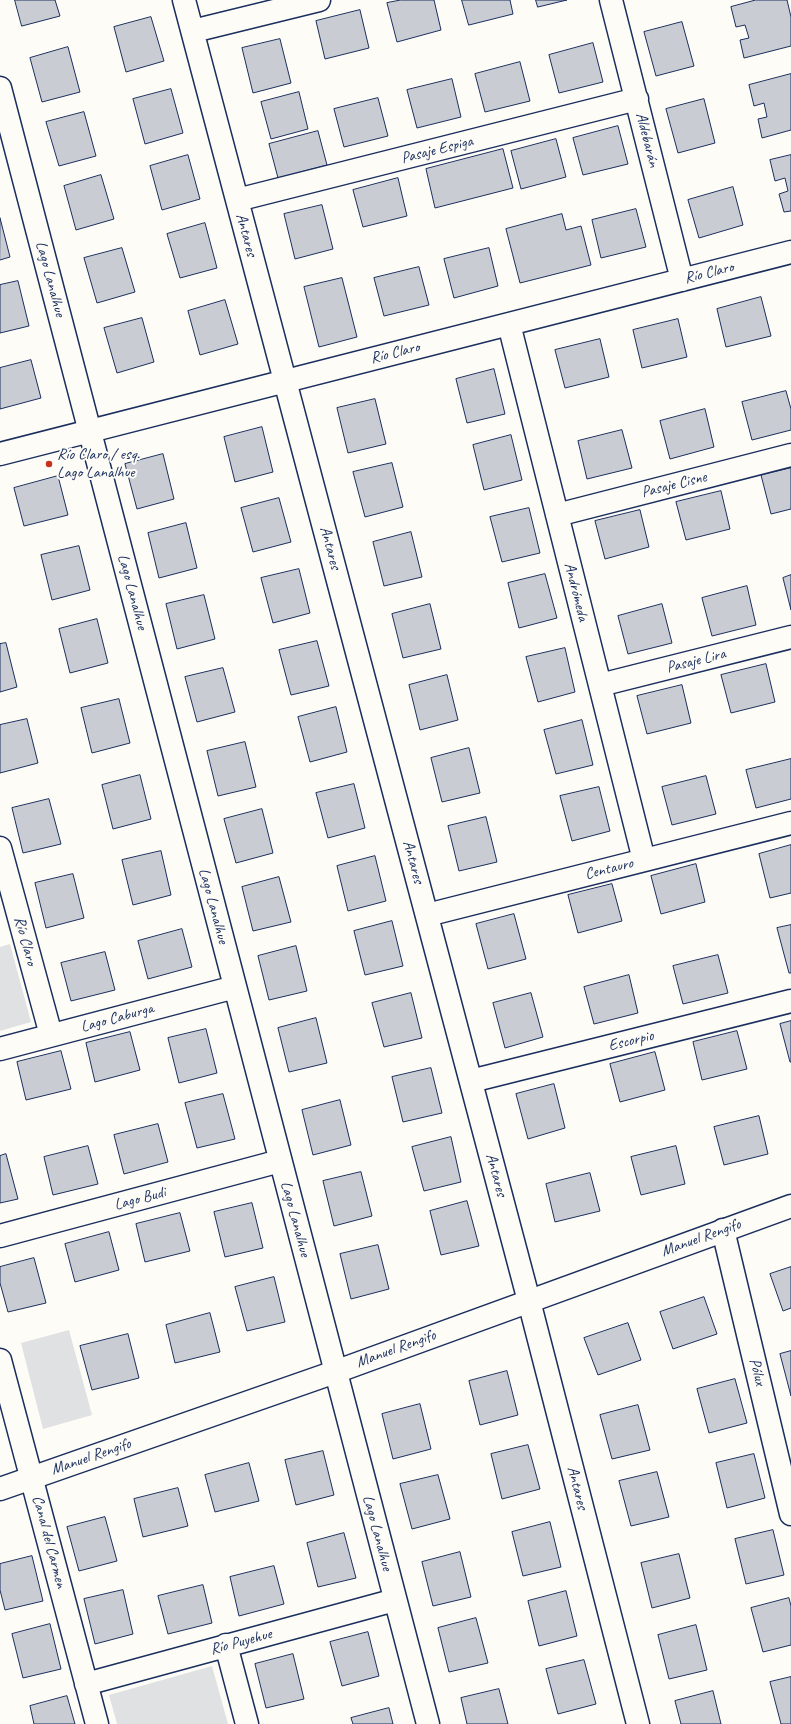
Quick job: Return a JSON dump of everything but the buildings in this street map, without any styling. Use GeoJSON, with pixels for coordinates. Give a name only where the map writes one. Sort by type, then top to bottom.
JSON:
{"type":"FeatureCollection","features":[{"type":"Feature","properties":{"kind":"street","name":"Antares"},"geometry":{"type":"LineString","coordinates":[[184,0],[529,1301],[638,1724]]}},
{"type":"Feature","properties":{"kind":"street"},"geometry":{"type":"LineString","coordinates":[[192,31],[319,0]]}},
{"type":"Feature","properties":{"kind":"street","name":"Aldebarán"},"geometry":{"type":"LineString","coordinates":[[612,0],[682,280]]}},
{"type":"Feature","properties":{"kind":"street","name":"Lago Lanalhue"},"geometry":{"type":"LineString","coordinates":[[0,88],[428,1724]]}},
{"type":"Feature","properties":{"kind":"street","name":"Pasaje Espiga"},"geometry":{"type":"LineString","coordinates":[[237,200],[637,99]]}},
{"type":"Feature","properties":{"kind":"street","name":"Río Claro"},"geometry":{"type":"LineString","coordinates":[[0,454],[791,252]]}},
{"type":"Feature","properties":{"kind":"street","name":"Andrómeda"},"geometry":{"type":"LineString","coordinates":[[509,324],[644,860]]}},
{"type":"Feature","properties":{"kind":"street","name":"Pasaje Cisne"},"geometry":{"type":"LineString","coordinates":[[557,515],[791,455]]}},
{"type":"Feature","properties":{"kind":"street","name":"Pasaje Lira"},"geometry":{"type":"LineString","coordinates":[[600,685],[791,637]]}},
{"type":"Feature","properties":{"kind":"street","name":"Centauro"},"geometry":{"type":"LineString","coordinates":[[427,915],[791,823]]}},
{"type":"Feature","properties":{"kind":"street","name":"Río Claro"},"geometry":{"type":"LineString","coordinates":[[0,848],[51,1035]]}},
{"type":"Feature","properties":{"kind":"street","name":"Lago Caburga"},"geometry":{"type":"LineString","coordinates":[[0,1049],[235,987]]}},
{"type":"Feature","properties":{"kind":"street","name":"Escorpio"},"geometry":{"type":"LineString","coordinates":[[471,1081],[791,1001]]}},
{"type":"Feature","properties":{"kind":"street","name":"Lago Budi"},"geometry":{"type":"LineString","coordinates":[[0,1236],[280,1161]]}},
{"type":"Feature","properties":{"kind":"street","name":"Manuel Rengifo"},"geometry":{"type":"LineString","coordinates":[[0,1489],[335,1372],[791,1206]]}},
{"type":"Feature","properties":{"kind":"street","name":"Pólux"},"geometry":{"type":"LineString","coordinates":[[723,1230],[791,1514]]}},
{"type":"Feature","properties":{"kind":"street","name":"Canal del Carmen"},"geometry":{"type":"LineString","coordinates":[[0,1360],[97,1724]]}},
{"type":"Feature","properties":{"kind":"street","name":"Río Puyehue"},"geometry":{"type":"LineString","coordinates":[[86,1684],[395,1600]]}},
{"type":"Feature","properties":{"kind":"street"},"geometry":{"type":"LineString","coordinates":[[226,1645],[247,1724]]}},
{"type":"Feature","properties":{"kind":"shaded area"},"geometry":{"type":"Polygon","coordinates":[[[10,944],[31,1022],[0,1031],[0,947],[10,944]]]}},
{"type":"Feature","properties":{"kind":"shaded area"},"geometry":{"type":"Polygon","coordinates":[[[69,1330],[92,1415],[43,1429],[21,1343],[69,1330]]]}},
{"type":"Feature","properties":{"kind":"shaded area"},"geometry":{"type":"Polygon","coordinates":[[[212,1666],[228,1724],[117,1724],[109,1695],[212,1666]]]}},
{"type":"Feature","properties":{"kind":"place","name":"Río Claro / esq. Lago Lanalhue"},"geometry":{"type":"Point","coordinates":[49,464]}}]}
